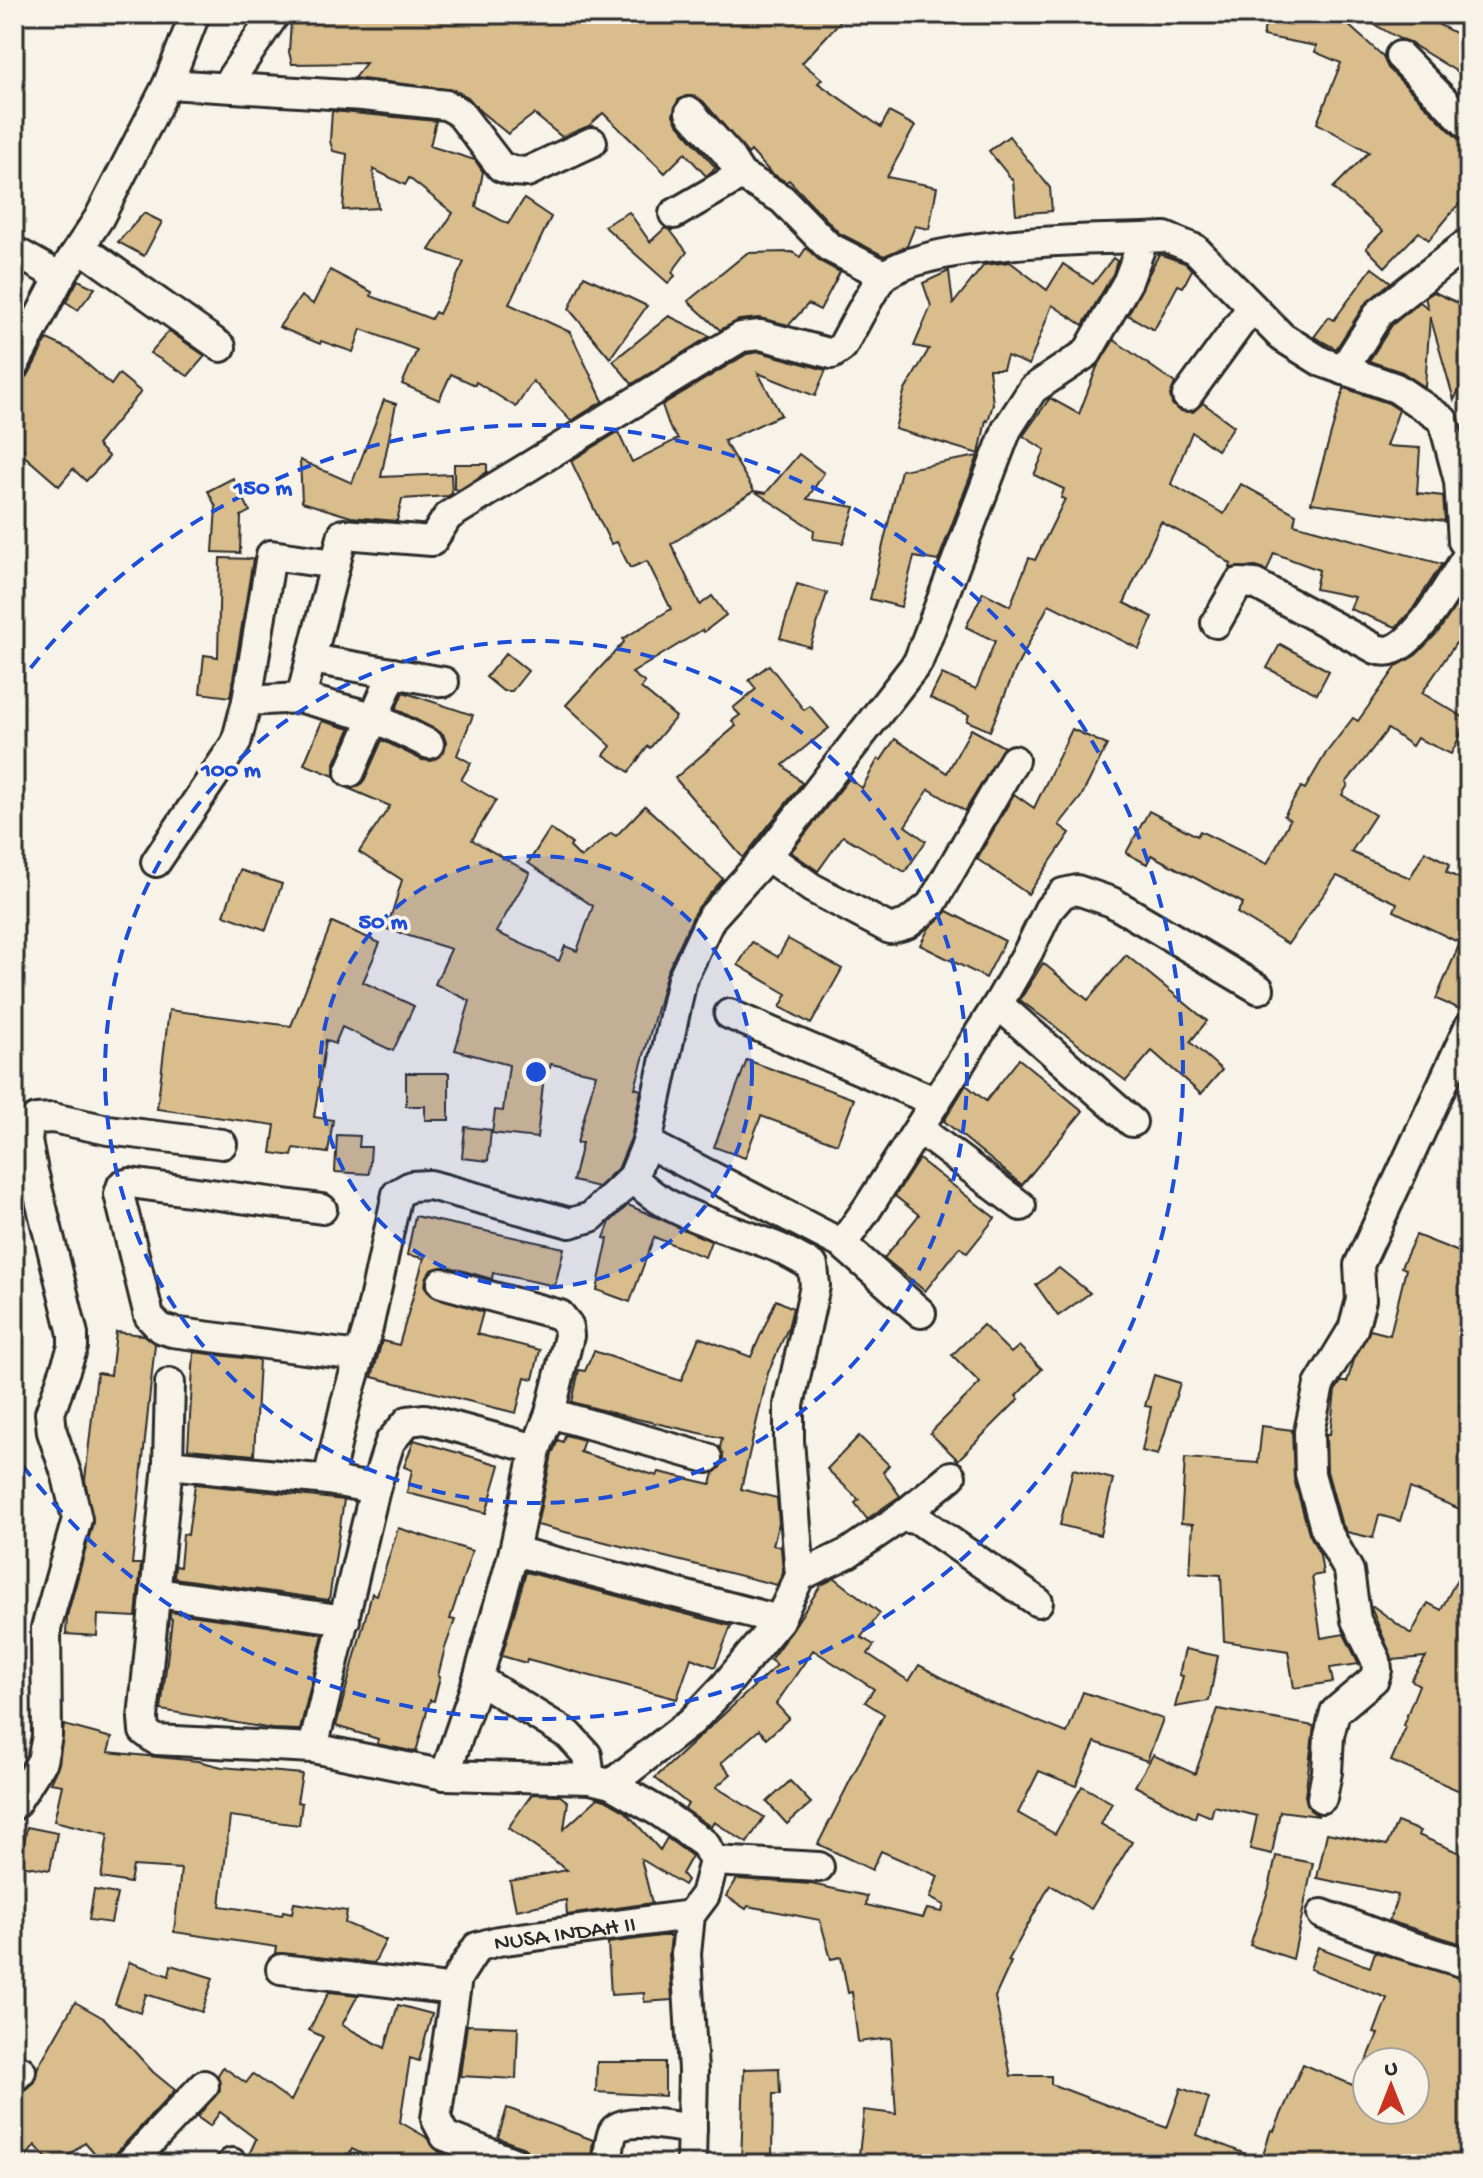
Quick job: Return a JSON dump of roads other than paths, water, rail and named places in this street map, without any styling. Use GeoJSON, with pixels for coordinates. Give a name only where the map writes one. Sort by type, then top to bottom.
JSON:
{"type":"FeatureCollection","features":[{"type":"Feature","properties":{"kind":"street"},"geometry":{"type":"LineString","coordinates":[[14,365],[60,277],[99,218],[139,135],[168,84],[195,14]]}},
{"type":"Feature","properties":{"kind":"street"},"geometry":{"type":"LineString","coordinates":[[226,86],[275,14]]}},
{"type":"Feature","properties":{"kind":"street"},"geometry":{"type":"LineString","coordinates":[[1400,56],[1469,126]]}},
{"type":"Feature","properties":{"kind":"street"},"geometry":{"type":"LineString","coordinates":[[168,84],[363,96],[453,107],[501,167],[513,171],[527,172],[592,142]]}},
{"type":"Feature","properties":{"kind":"street"},"geometry":{"type":"LineString","coordinates":[[690,112],[727,153],[741,175],[782,199],[829,247],[884,275]]}},
{"type":"Feature","properties":{"kind":"street"},"geometry":{"type":"LineString","coordinates":[[674,214],[741,175]]}},
{"type":"Feature","properties":{"kind":"street"},"geometry":{"type":"LineString","coordinates":[[301,698],[343,534],[432,541],[448,516],[741,337],[761,335],[832,354],[842,347],[884,275],[930,256],[1029,244],[1165,237],[1195,249],[1282,337],[1322,362],[1396,388],[1443,420],[1459,481],[1463,541],[1469,546]]}},
{"type":"Feature","properties":{"kind":"street"},"geometry":{"type":"LineString","coordinates":[[328,1480],[397,1194],[411,1186],[430,1185],[570,1223],[591,1217],[633,1177],[647,1143],[682,979],[711,918],[767,856],[918,662],[1007,429],[1033,389],[1087,353],[1128,281],[1144,238]]}},
{"type":"Feature","properties":{"kind":"street"},"geometry":{"type":"LineString","coordinates":[[1343,370],[1379,313],[1469,242]]}},
{"type":"Feature","properties":{"kind":"street"},"geometry":{"type":"LineString","coordinates":[[80,247],[221,347]]}},
{"type":"Feature","properties":{"kind":"street"},"geometry":{"type":"LineString","coordinates":[[14,251],[60,277]]}},
{"type":"Feature","properties":{"kind":"street"},"geometry":{"type":"LineString","coordinates":[[1187,396],[1252,307]]}},
{"type":"Feature","properties":{"kind":"street"},"geometry":{"type":"LineString","coordinates":[[1216,623],[1239,583],[1255,584],[1376,649],[1393,650],[1408,640],[1432,611],[1469,553]]}},
{"type":"Feature","properties":{"kind":"street"},"geometry":{"type":"LineString","coordinates":[[156,862],[236,743],[247,701],[271,555],[335,564]]}},
{"type":"Feature","properties":{"kind":"street"},"geometry":{"type":"LineString","coordinates":[[311,659],[444,682]]}},
{"type":"Feature","properties":{"kind":"street"},"geometry":{"type":"LineString","coordinates":[[350,772],[393,673]]}},
{"type":"Feature","properties":{"kind":"street"},"geometry":{"type":"LineString","coordinates":[[247,701],[301,698],[373,717],[429,744]]}},
{"type":"Feature","properties":{"kind":"street"},"geometry":{"type":"LineString","coordinates":[[767,856],[812,888],[890,929],[907,924],[931,905],[1014,760]]}},
{"type":"Feature","properties":{"kind":"street"},"geometry":{"type":"LineString","coordinates":[[842,1244],[998,1004],[1049,909],[1063,893],[1077,890],[1112,902],[1259,989]]}},
{"type":"Feature","properties":{"kind":"street"},"geometry":{"type":"LineString","coordinates":[[998,1004],[1132,1122]]}},
{"type":"Feature","properties":{"kind":"street"},"geometry":{"type":"LineString","coordinates":[[729,1014],[936,1102]]}},
{"type":"Feature","properties":{"kind":"street"},"geometry":{"type":"LineString","coordinates":[[1322,1798],[1335,1712],[1374,1679],[1377,1670],[1376,1660],[1356,1620],[1349,1571],[1325,1528],[1310,1474],[1309,1432],[1319,1385],[1353,1329],[1361,1300],[1359,1265],[1469,1027]]}},
{"type":"Feature","properties":{"kind":"street"},"geometry":{"type":"LineString","coordinates":[[14,1805],[42,1761],[47,1736],[46,1628],[77,1519],[52,1432],[50,1413],[73,1347],[73,1334],[33,1171],[27,1141],[29,1124],[36,1119],[53,1118],[108,1130],[222,1144]]}},
{"type":"Feature","properties":{"kind":"street"},"geometry":{"type":"LineString","coordinates":[[919,1129],[1021,1206]]}},
{"type":"Feature","properties":{"kind":"street"},"geometry":{"type":"LineString","coordinates":[[647,1143],[842,1244],[921,1313]]}},
{"type":"Feature","properties":{"kind":"street"},"geometry":{"type":"LineString","coordinates":[[601,1781],[692,1721],[779,1620],[800,1576],[789,1405],[815,1286],[813,1266],[780,1248],[663,1202],[642,1188],[633,1177]]}},
{"type":"Feature","properties":{"kind":"street"},"geometry":{"type":"LineString","coordinates":[[322,1209],[130,1183],[122,1185],[119,1194],[149,1316],[160,1328],[359,1356]]}},
{"type":"Feature","properties":{"kind":"street"},"geometry":{"type":"LineString","coordinates":[[442,1283],[560,1315],[568,1325],[569,1336],[550,1413],[536,1449],[514,1551],[478,1679],[445,1775]]}},
{"type":"Feature","properties":{"kind":"street"},"geometry":{"type":"LineString","coordinates":[[170,1383],[168,1464],[144,1731],[156,1740],[313,1748],[445,1775],[601,1781],[661,1813],[705,1844],[714,1861],[705,1895],[690,1915],[686,1954],[693,2071],[691,2164]]}},
{"type":"Feature","properties":{"kind":"street"},"geometry":{"type":"LineString","coordinates":[[550,1413],[707,1458]]}},
{"type":"Feature","properties":{"kind":"street"},"geometry":{"type":"LineString","coordinates":[[313,1748],[375,1489],[390,1442],[408,1421],[425,1419],[536,1449]]}},
{"type":"Feature","properties":{"kind":"street"},"geometry":{"type":"LineString","coordinates":[[168,1464],[328,1480],[375,1489]]}},
{"type":"Feature","properties":{"kind":"street"},"geometry":{"type":"LineString","coordinates":[[800,1576],[848,1553],[901,1517],[951,1476]]}},
{"type":"Feature","properties":{"kind":"street"},"geometry":{"type":"LineString","coordinates":[[901,1517],[919,1520],[1038,1602]]}},
{"type":"Feature","properties":{"kind":"street"},"geometry":{"type":"LineString","coordinates":[[514,1551],[779,1620]]}},
{"type":"Feature","properties":{"kind":"street"},"geometry":{"type":"LineString","coordinates":[[157,1593],[345,1620]]}},
{"type":"Feature","properties":{"kind":"street"},"geometry":{"type":"LineString","coordinates":[[478,1679],[569,1735],[587,1755],[601,1781]]}},
{"type":"Feature","properties":{"kind":"street"},"geometry":{"type":"LineString","coordinates":[[714,1861],[819,1867]]}},
{"type":"Feature","properties":{"kind":"street"},"geometry":{"type":"LineString","coordinates":[[1322,1914],[1469,1964]]}},
{"type":"Feature","properties":{"kind":"street","name":"NUSA INDAH II"},"geometry":{"type":"LineString","coordinates":[[518,2164],[445,2136],[436,2119],[457,1978],[477,1947],[498,1941],[690,1915]]}},
{"type":"Feature","properties":{"kind":"street"},"geometry":{"type":"LineString","coordinates":[[281,1969],[455,1990]]}},
{"type":"Feature","properties":{"kind":"street"},"geometry":{"type":"LineString","coordinates":[[129,2164],[204,2085]]}},
{"type":"Feature","properties":{"kind":"street"},"geometry":{"type":"LineString","coordinates":[[607,2164],[613,2131],[619,2126],[634,2122],[692,2129]]}}]}
